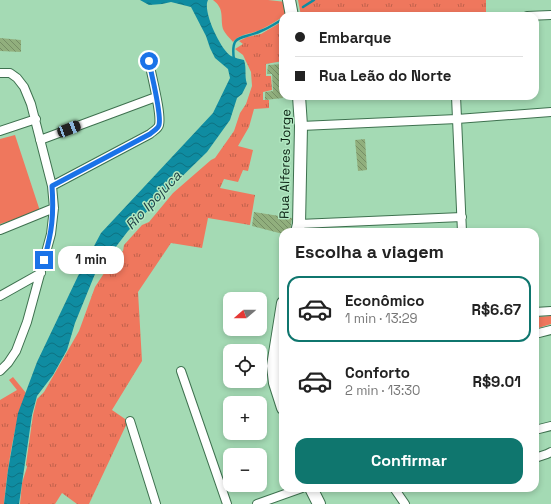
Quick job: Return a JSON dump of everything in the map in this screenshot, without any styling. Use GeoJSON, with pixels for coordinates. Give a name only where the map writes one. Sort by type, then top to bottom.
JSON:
{"type":"FeatureCollection","features":[{"type":"Feature","properties":{"kind":"street"},"geometry":{"type":"LineString","coordinates":[[289,0],[291,12]]}},
{"type":"Feature","properties":{"kind":"street"},"geometry":{"type":"LineString","coordinates":[[539,16],[551,15]]}},
{"type":"Feature","properties":{"kind":"street"},"geometry":{"type":"LineString","coordinates":[[52,186],[150,134],[158,127],[160,122],[149,61]]}},
{"type":"Feature","properties":{"kind":"street"},"geometry":{"type":"LineString","coordinates":[[0,73],[10,73],[17,78],[24,87],[32,104],[52,186],[54,208],[51,234],[27,322],[16,351],[8,363],[0,371]]}},
{"type":"Feature","properties":{"kind":"street"},"geometry":{"type":"LineString","coordinates":[[40,140],[156,97]]}},
{"type":"Feature","properties":{"kind":"street","name":"Rua Alferes Jorge"},"geometry":{"type":"LineString","coordinates":[[298,228],[301,126],[299,100]]}},
{"type":"Feature","properties":{"kind":"street"},"geometry":{"type":"LineString","coordinates":[[456,100],[462,228]]}},
{"type":"Feature","properties":{"kind":"street"},"geometry":{"type":"LineString","coordinates":[[301,126],[457,119],[551,112]]}},
{"type":"Feature","properties":{"kind":"street"},"geometry":{"type":"LineString","coordinates":[[0,131],[36,119]]}},
{"type":"Feature","properties":{"kind":"street"},"geometry":{"type":"LineString","coordinates":[[0,230],[54,208]]}},
{"type":"Feature","properties":{"kind":"street"},"geometry":{"type":"LineString","coordinates":[[298,228],[462,217]]}},
{"type":"Feature","properties":{"kind":"street"},"geometry":{"type":"LineString","coordinates":[[0,296],[41,272]]}},
{"type":"Feature","properties":{"kind":"street"},"geometry":{"type":"LineString","coordinates":[[539,312],[551,311]]}},
{"type":"Feature","properties":{"kind":"street"},"geometry":{"type":"LineString","coordinates":[[539,333],[551,330]]}},
{"type":"Feature","properties":{"kind":"street"},"geometry":{"type":"LineString","coordinates":[[279,334],[273,366],[275,383],[279,396]]}},
{"type":"Feature","properties":{"kind":"street"},"geometry":{"type":"LineString","coordinates":[[181,372],[227,504]]}},
{"type":"Feature","properties":{"kind":"street"},"geometry":{"type":"LineString","coordinates":[[130,421],[156,504]]}},
{"type":"Feature","properties":{"kind":"street"},"geometry":{"type":"LineString","coordinates":[[539,429],[551,426]]}},
{"type":"Feature","properties":{"kind":"street"},"geometry":{"type":"LineString","coordinates":[[539,457],[550,455]]}},
{"type":"Feature","properties":{"kind":"street"},"geometry":{"type":"LineString","coordinates":[[258,504],[291,492]]}},
{"type":"Feature","properties":{"kind":"street"},"geometry":{"type":"LineString","coordinates":[[313,492],[319,504]]}},
{"type":"Feature","properties":{"kind":"street"},"geometry":{"type":"LineString","coordinates":[[397,492],[405,504]]}},
{"type":"Feature","properties":{"kind":"green space"},"geometry":{"type":"Polygon","coordinates":[[[213,0],[268,0],[286,2],[289,12],[279,12],[279,19],[258,31],[239,37],[233,42],[223,29],[221,10],[217,3],[213,0]]]}},
{"type":"Feature","properties":{"kind":"green space"},"geometry":{"type":"Polygon","coordinates":[[[298,0],[486,0],[486,12],[300,12],[298,0]]]}},
{"type":"Feature","properties":{"kind":"green space"},"geometry":{"type":"Polygon","coordinates":[[[279,23],[279,62],[266,64],[266,76],[271,76],[272,90],[263,92],[263,100],[269,100],[269,108],[254,109],[249,127],[238,146],[253,150],[248,171],[243,170],[238,182],[224,179],[220,188],[255,195],[250,225],[208,218],[202,248],[171,243],[138,292],[142,361],[112,410],[128,421],[89,504],[77,504],[62,493],[55,504],[20,504],[22,483],[27,467],[26,464],[33,415],[37,399],[44,392],[79,331],[95,287],[114,258],[123,251],[124,245],[142,225],[149,222],[173,193],[215,158],[234,131],[252,86],[251,72],[243,55],[235,49],[243,44],[239,41],[247,37],[261,34],[279,23]]]}},
{"type":"Feature","properties":{"kind":"green space"},"geometry":{"type":"Polygon","coordinates":[[[15,135],[40,211],[0,224],[0,139],[15,135]]]}},
{"type":"Feature","properties":{"kind":"green space"},"geometry":{"type":"Polygon","coordinates":[[[551,316],[551,324],[539,328],[539,317],[551,316]]]}},
{"type":"Feature","properties":{"kind":"green space"},"geometry":{"type":"Polygon","coordinates":[[[13,377],[26,393],[21,406],[12,447],[4,504],[0,504],[0,400],[17,390],[9,380],[13,377]]]}},
{"type":"Feature","properties":{"kind":"water","name":"Rio Ipojuca"},"geometry":{"type":"Polygon","coordinates":[[[140,0],[208,0],[207,5],[210,21],[222,46],[231,56],[244,60],[247,84],[242,94],[237,98],[230,120],[207,152],[128,231],[95,274],[75,323],[67,350],[53,375],[37,396],[32,415],[19,504],[4,504],[8,470],[18,413],[37,362],[78,276],[101,233],[213,113],[230,78],[228,69],[215,58],[206,36],[191,7],[171,2],[149,5],[140,0]]]}},
{"type":"Feature","properties":{"kind":"building"},"geometry":{"type":"Polygon","coordinates":[[[0,38],[21,40],[21,52],[0,51],[0,38]]]}},
{"type":"Feature","properties":{"kind":"building"},"geometry":{"type":"Polygon","coordinates":[[[279,64],[279,98],[265,100],[265,92],[273,91],[272,74],[267,74],[268,65],[279,64]]]}},
{"type":"Feature","properties":{"kind":"building"},"geometry":{"type":"Polygon","coordinates":[[[365,139],[367,170],[358,171],[355,140],[365,139]]]}},
{"type":"Feature","properties":{"kind":"building"},"geometry":{"type":"Polygon","coordinates":[[[254,212],[292,218],[291,228],[279,228],[279,233],[252,226],[254,212]]]}},
{"type":"Feature","properties":{"kind":"waterway"},"geometry":{"type":"LineString","coordinates":[[303,7],[314,0]]}},
{"type":"Feature","properties":{"kind":"waterway"},"geometry":{"type":"LineString","coordinates":[[234,60],[234,45],[239,38],[264,30],[279,21]]}},
{"type":"Feature","properties":{"kind":"route"},"geometry":{"type":"LineString","coordinates":[[44,260],[51,234],[54,208],[52,186],[150,134],[158,127],[160,122],[149,61]]}}]}
